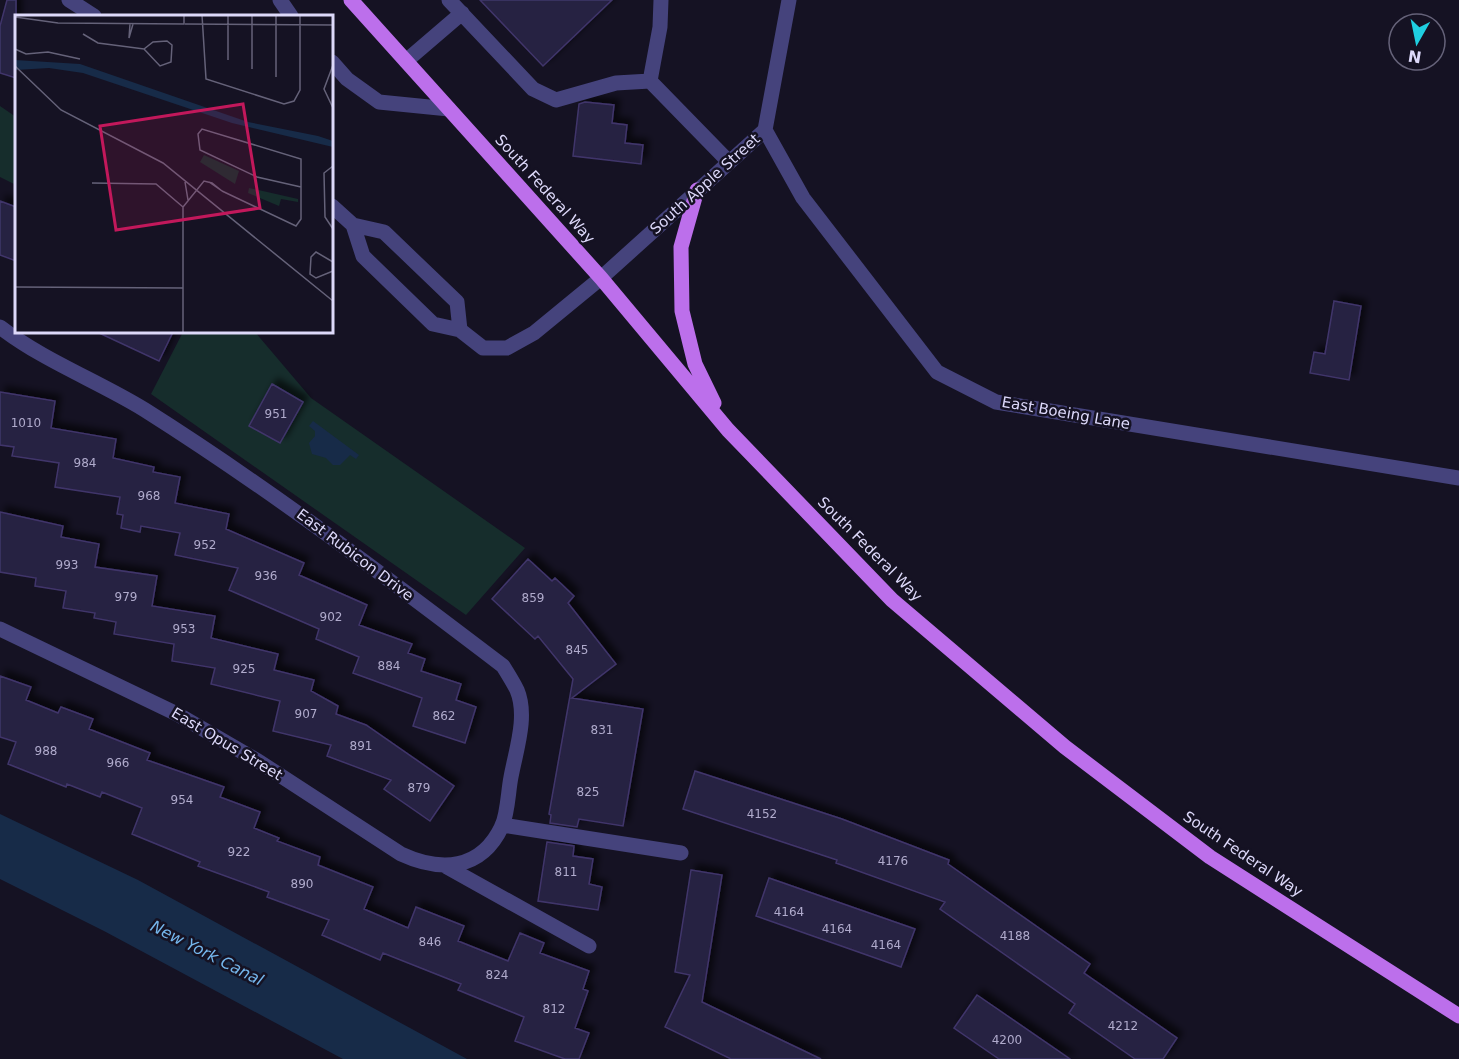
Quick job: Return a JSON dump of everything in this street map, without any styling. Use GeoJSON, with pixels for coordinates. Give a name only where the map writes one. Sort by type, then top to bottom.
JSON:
{"type":"FeatureCollection","features":[{"type":"Feature","properties":{"kind":"main road","name":"South Federal Way"},"geometry":{"type":"LineString","coordinates":[[351,0],[601,278],[728,430],[892,600],[1065,747],[1210,857],[1459,1016]]}},
{"type":"Feature","properties":{"kind":"main road"},"geometry":{"type":"LineString","coordinates":[[698,190],[681,248],[682,311],[695,364],[728,430]]}},
{"type":"Feature","properties":{"kind":"street"},"geometry":{"type":"LineString","coordinates":[[69,0],[92,15]]}},
{"type":"Feature","properties":{"kind":"street"},"geometry":{"type":"LineString","coordinates":[[279,0],[290,15]]}},
{"type":"Feature","properties":{"kind":"street"},"geometry":{"type":"LineString","coordinates":[[450,0],[533,89],[556,100],[616,83],[650,81],[729,162]]}},
{"type":"Feature","properties":{"kind":"street"},"geometry":{"type":"LineString","coordinates":[[650,81],[660,27],[661,0]]}},
{"type":"Feature","properties":{"kind":"street","name":"South Apple Street"},"geometry":{"type":"LineString","coordinates":[[460,330],[483,348],[507,348],[534,333],[601,278],[765,130],[789,0]]}},
{"type":"Feature","properties":{"kind":"street"},"geometry":{"type":"LineString","coordinates":[[406,61],[462,13]]}},
{"type":"Feature","properties":{"kind":"street"},"geometry":{"type":"LineString","coordinates":[[333,63],[347,79],[380,102],[449,109]]}},
{"type":"Feature","properties":{"kind":"street","name":"East Boeing Lane"},"geometry":{"type":"LineString","coordinates":[[765,130],[803,198],[937,372],[996,402],[1459,478]]}},
{"type":"Feature","properties":{"kind":"street"},"geometry":{"type":"LineString","coordinates":[[333,207],[353,225],[384,232],[457,302],[460,330],[433,324],[363,256],[353,225]]}},
{"type":"Feature","properties":{"kind":"street","name":"East Rubicon Drive"},"geometry":{"type":"LineString","coordinates":[[0,327],[21,343],[144,409],[322,528],[503,666],[518,692],[521,718],[502,825],[488,848],[471,860],[447,867]]}},
{"type":"Feature","properties":{"kind":"street","name":"East Opus Street"},"geometry":{"type":"LineString","coordinates":[[0,629],[177,714],[258,761],[401,854],[423,865],[447,867]]}},
{"type":"Feature","properties":{"kind":"street"},"geometry":{"type":"LineString","coordinates":[[502,825],[681,854]]}},
{"type":"Feature","properties":{"kind":"street"},"geometry":{"type":"LineString","coordinates":[[447,867],[589,946]]}},
{"type":"Feature","properties":{"kind":"green space"},"geometry":{"type":"Polygon","coordinates":[[[0,106],[15,116],[15,184],[0,177],[0,106]]]}},
{"type":"Feature","properties":{"kind":"green space"},"geometry":{"type":"Polygon","coordinates":[[[182,333],[256,333],[311,398],[525,548],[466,615],[151,394],[182,333]]]}},
{"type":"Feature","properties":{"kind":"water"},"geometry":{"type":"Polygon","coordinates":[[[313,421],[359,455],[356,459],[350,455],[340,465],[333,465],[326,458],[312,454],[309,443],[315,436],[315,431],[309,426],[313,421]]]}},
{"type":"Feature","properties":{"kind":"water","name":"New York Canal"},"geometry":{"type":"Polygon","coordinates":[[[0,814],[138,880],[467,1059],[343,1059],[104,931],[0,879],[0,814]]]}},
{"type":"Feature","properties":{"kind":"building"},"geometry":{"type":"Polygon","coordinates":[[[7,0],[16,0],[15,78],[0,73],[0,26],[7,0]]]}},
{"type":"Feature","properties":{"kind":"building"},"geometry":{"type":"Polygon","coordinates":[[[480,0],[612,0],[543,66],[480,0]]]}},
{"type":"Feature","properties":{"kind":"building"},"geometry":{"type":"Polygon","coordinates":[[[585,102],[614,105],[612,123],[627,125],[625,143],[643,145],[641,164],[573,156],[579,104],[585,102]]]}},
{"type":"Feature","properties":{"kind":"building"},"geometry":{"type":"Polygon","coordinates":[[[0,201],[15,207],[15,261],[0,255],[0,201]]]}},
{"type":"Feature","properties":{"kind":"building"},"geometry":{"type":"Polygon","coordinates":[[[1334,301],[1361,306],[1349,380],[1310,373],[1314,352],[1325,354],[1334,301]]]}},
{"type":"Feature","properties":{"kind":"building"},"geometry":{"type":"Polygon","coordinates":[[[99,333],[173,333],[159,361],[99,333]]]}},
{"type":"Feature","properties":{"kind":"building"},"geometry":{"type":"Polygon","coordinates":[[[272,384],[303,402],[280,443],[249,426],[272,384]]]}},
{"type":"Feature","properties":{"kind":"building"},"geometry":{"type":"Polygon","coordinates":[[[0,392],[55,401],[51,428],[116,439],[113,458],[154,467],[153,472],[180,477],[175,503],[229,514],[226,529],[304,563],[299,575],[367,605],[359,625],[412,644],[408,653],[425,659],[421,671],[461,684],[456,700],[476,707],[465,743],[413,726],[422,698],[353,673],[359,657],[316,639],[319,629],[229,590],[238,568],[175,555],[180,533],[141,526],[140,532],[121,528],[123,515],[117,514],[120,497],[55,487],[59,463],[12,456],[14,447],[0,445],[0,392]]]}},
{"type":"Feature","properties":{"kind":"building"},"geometry":{"type":"Polygon","coordinates":[[[0,512],[63,526],[61,537],[99,544],[95,567],[157,576],[152,606],[215,616],[211,638],[278,654],[274,670],[314,680],[311,691],[338,706],[336,714],[366,725],[454,786],[430,821],[384,789],[391,780],[327,756],[331,745],[273,731],[280,701],[211,684],[215,668],[172,661],[174,644],[114,634],[116,622],[94,618],[95,613],[63,608],[66,591],[35,586],[36,578],[0,572],[0,512]]]}},
{"type":"Feature","properties":{"kind":"building"},"geometry":{"type":"Polygon","coordinates":[[[528,559],[552,581],[555,578],[574,596],[568,603],[616,664],[572,698],[643,709],[623,826],[579,819],[577,827],[550,823],[551,815],[549,814],[573,679],[538,636],[535,639],[492,599],[528,559]]]}},
{"type":"Feature","properties":{"kind":"building"},"geometry":{"type":"Polygon","coordinates":[[[0,676],[31,687],[26,700],[58,713],[61,707],[93,719],[89,729],[150,753],[147,760],[224,787],[220,797],[260,812],[254,828],[279,838],[277,841],[320,857],[318,865],[373,887],[364,909],[408,928],[416,907],[464,926],[458,941],[508,961],[520,933],[544,943],[540,953],[589,971],[583,989],[588,991],[575,1028],[589,1033],[579,1059],[565,1059],[515,1041],[524,1017],[458,990],[461,984],[383,953],[380,960],[322,935],[329,920],[267,897],[269,892],[198,866],[200,862],[132,834],[142,808],[102,792],[100,797],[67,784],[66,787],[8,764],[16,742],[0,737],[0,676]]]}},
{"type":"Feature","properties":{"kind":"building"},"geometry":{"type":"Polygon","coordinates":[[[695,771],[842,819],[949,860],[948,864],[1090,964],[1084,973],[1177,1038],[1163,1059],[1135,1059],[1069,1013],[1075,1004],[940,909],[945,902],[836,863],[837,860],[683,809],[695,771]]]}},
{"type":"Feature","properties":{"kind":"building"},"geometry":{"type":"Polygon","coordinates":[[[547,842],[574,846],[573,856],[593,859],[589,884],[602,887],[598,910],[538,901],[547,842]]]}},
{"type":"Feature","properties":{"kind":"building"},"geometry":{"type":"Polygon","coordinates":[[[691,870],[722,875],[702,1002],[821,1059],[731,1059],[665,1027],[690,975],[675,972],[691,870]]]}},
{"type":"Feature","properties":{"kind":"building"},"geometry":{"type":"Polygon","coordinates":[[[769,878],[915,929],[901,967],[756,916],[769,878]]]}},
{"type":"Feature","properties":{"kind":"building"},"geometry":{"type":"Polygon","coordinates":[[[977,995],[1070,1059],[999,1059],[954,1028],[977,995]]]}}]}
